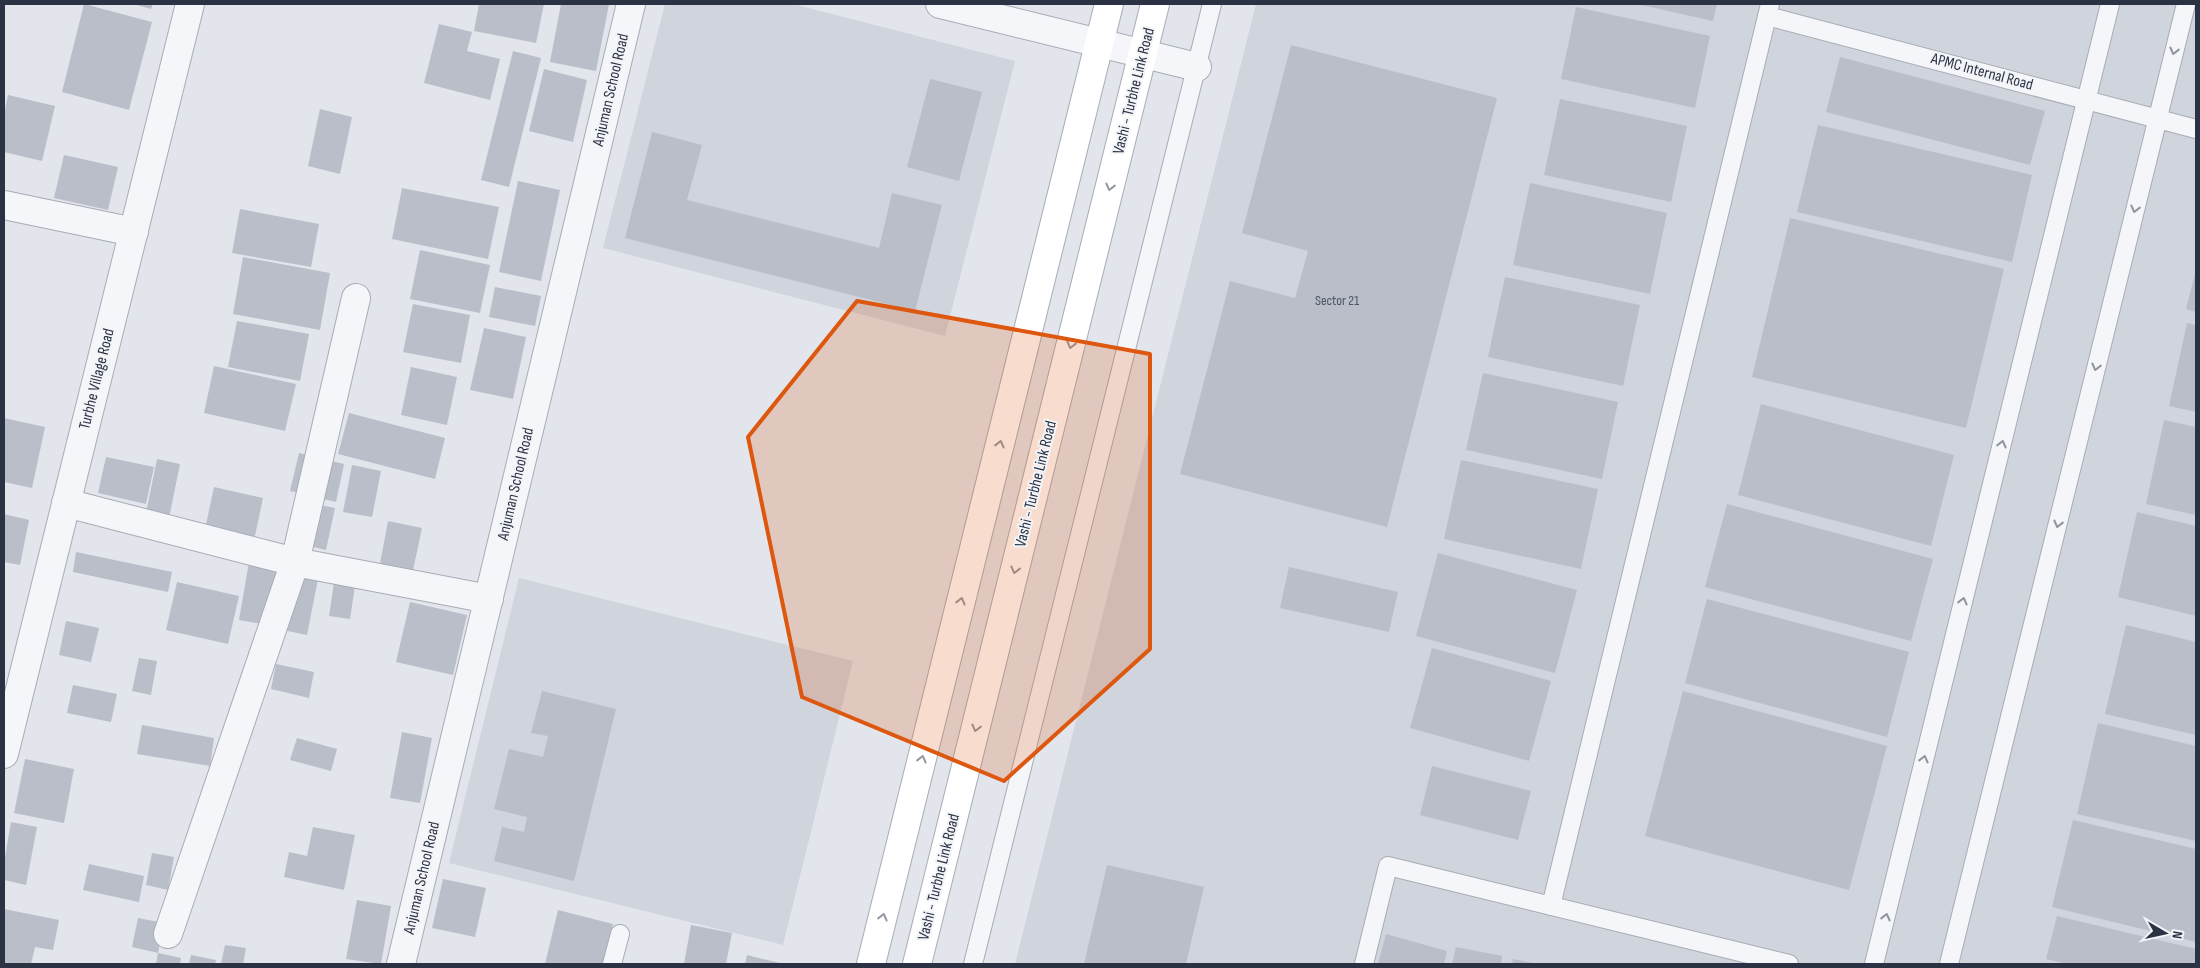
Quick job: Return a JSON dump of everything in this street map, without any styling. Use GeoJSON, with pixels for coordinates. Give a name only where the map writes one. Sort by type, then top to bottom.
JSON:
{"type":"FeatureCollection","features":[{"type":"Feature","properties":{"kind":"main road"},"geometry":{"type":"LineString","coordinates":[[871,964],[1108,4]]}},
{"type":"Feature","properties":{"kind":"main road","name":"Vashi - Turbhe Link Road"},"geometry":{"type":"LineString","coordinates":[[917,964],[1155,4]]}},
{"type":"Feature","properties":{"kind":"street","name":"Turbhe Village Road"},"geometry":{"type":"LineString","coordinates":[[4,754],[11,699],[66,503],[190,4]]}},
{"type":"Feature","properties":{"kind":"street","name":"Anjuman School Road"},"geometry":{"type":"LineString","coordinates":[[401,964],[631,4]]}},
{"type":"Feature","properties":{"kind":"street"},"geometry":{"type":"LineString","coordinates":[[940,4],[1197,67]]}},
{"type":"Feature","properties":{"kind":"street"},"geometry":{"type":"LineString","coordinates":[[4,205],[134,232]]}},
{"type":"Feature","properties":{"kind":"street"},"geometry":{"type":"LineString","coordinates":[[168,934],[294,562],[356,298]]}},
{"type":"Feature","properties":{"kind":"street"},"geometry":{"type":"LineString","coordinates":[[66,503],[294,562],[489,599]]}},
{"type":"Feature","properties":{"kind":"lane"},"geometry":{"type":"LineString","coordinates":[[973,964],[1212,4]]}},
{"type":"Feature","properties":{"kind":"lane"},"geometry":{"type":"LineString","coordinates":[[1874,964],[2110,4]]}},
{"type":"Feature","properties":{"kind":"lane"},"geometry":{"type":"LineString","coordinates":[[1950,964],[2186,4]]}},
{"type":"Feature","properties":{"kind":"lane"},"geometry":{"type":"LineString","coordinates":[[1550,906],[1769,10]]}},
{"type":"Feature","properties":{"kind":"lane","name":"APMC Internal Road"},"geometry":{"type":"LineString","coordinates":[[1769,10],[2086,100],[2196,128]]}},
{"type":"Feature","properties":{"kind":"lane"},"geometry":{"type":"LineString","coordinates":[[1364,964],[1388,866],[1789,964]]}},
{"type":"Feature","properties":{"kind":"lane"},"geometry":{"type":"LineString","coordinates":[[612,964],[620,934]]}},
{"type":"Feature","properties":{"kind":"highlighted area"},"geometry":{"type":"Polygon","coordinates":[[[857,301],[1150,354],[1150,649],[1004,781],[802,697],[748,437],[857,301]]]}},
{"type":"Feature","properties":{"kind":"shaded area"},"geometry":{"type":"Polygon","coordinates":[[[665,4],[793,4],[1015,61],[945,336],[603,248],[665,4]]]}},
{"type":"Feature","properties":{"kind":"shaded area"},"geometry":{"type":"Polygon","coordinates":[[[1256,4],[2196,4],[2196,964],[1015,964],[1256,4]]]}},
{"type":"Feature","properties":{"kind":"shaded area"},"geometry":{"type":"Polygon","coordinates":[[[519,578],[853,661],[783,945],[449,863],[519,578]]]}},
{"type":"Feature","properties":{"kind":"building"},"geometry":{"type":"Polygon","coordinates":[[[84,4],[152,22],[129,110],[62,92],[84,4]]]}},
{"type":"Feature","properties":{"kind":"building"},"geometry":{"type":"Polygon","coordinates":[[[133,4],[153,4],[151,9],[133,4]]]}},
{"type":"Feature","properties":{"kind":"building"},"geometry":{"type":"Polygon","coordinates":[[[479,4],[544,4],[536,43],[474,31],[479,4]]]}},
{"type":"Feature","properties":{"kind":"building"},"geometry":{"type":"Polygon","coordinates":[[[561,4],[609,4],[596,71],[550,62],[561,4]]]}},
{"type":"Feature","properties":{"kind":"building"},"geometry":{"type":"Polygon","coordinates":[[[1637,4],[1717,4],[1713,21],[1637,4]]]}},
{"type":"Feature","properties":{"kind":"building"},"geometry":{"type":"Polygon","coordinates":[[[1576,7],[1710,36],[1695,108],[1561,79],[1576,7]]]}},
{"type":"Feature","properties":{"kind":"building"},"geometry":{"type":"Polygon","coordinates":[[[439,24],[472,32],[467,51],[500,59],[490,100],[424,83],[439,24]]]}},
{"type":"Feature","properties":{"kind":"building"},"geometry":{"type":"Polygon","coordinates":[[[1291,45],[1497,98],[1387,527],[1180,474],[1230,281],[1295,298],[1308,251],[1242,233],[1291,45]]]}},
{"type":"Feature","properties":{"kind":"building"},"geometry":{"type":"Polygon","coordinates":[[[513,51],[541,58],[509,187],[481,180],[513,51]]]}},
{"type":"Feature","properties":{"kind":"building"},"geometry":{"type":"Polygon","coordinates":[[[1840,57],[2045,111],[2030,165],[1826,112],[1840,57]]]}},
{"type":"Feature","properties":{"kind":"building"},"geometry":{"type":"Polygon","coordinates":[[[544,69],[587,80],[573,142],[529,131],[544,69]]]}},
{"type":"Feature","properties":{"kind":"building"},"geometry":{"type":"Polygon","coordinates":[[[930,79],[982,92],[959,181],[907,167],[930,79]]]}},
{"type":"Feature","properties":{"kind":"building"},"geometry":{"type":"Polygon","coordinates":[[[8,95],[55,106],[42,161],[4,152],[4,114],[8,95]]]}},
{"type":"Feature","properties":{"kind":"building"},"geometry":{"type":"Polygon","coordinates":[[[1560,99],[1687,126],[1671,202],[1544,175],[1560,99]]]}},
{"type":"Feature","properties":{"kind":"building"},"geometry":{"type":"Polygon","coordinates":[[[320,109],[352,117],[340,174],[308,166],[320,109]]]}},
{"type":"Feature","properties":{"kind":"building"},"geometry":{"type":"Polygon","coordinates":[[[1818,125],[2032,175],[2012,262],[1797,212],[1818,125]]]}},
{"type":"Feature","properties":{"kind":"building"},"geometry":{"type":"Polygon","coordinates":[[[652,132],[702,145],[687,200],[879,248],[892,193],[942,205],[915,311],[625,238],[652,132]]]}},
{"type":"Feature","properties":{"kind":"building"},"geometry":{"type":"Polygon","coordinates":[[[64,155],[118,167],[108,210],[54,198],[64,155]]]}},
{"type":"Feature","properties":{"kind":"building"},"geometry":{"type":"Polygon","coordinates":[[[518,181],[560,190],[541,281],[499,272],[518,181]]]}},
{"type":"Feature","properties":{"kind":"building"},"geometry":{"type":"Polygon","coordinates":[[[1530,183],[1667,213],[1650,294],[1513,265],[1530,183]]]}},
{"type":"Feature","properties":{"kind":"building"},"geometry":{"type":"Polygon","coordinates":[[[402,188],[499,207],[488,259],[392,239],[402,188]]]}},
{"type":"Feature","properties":{"kind":"building"},"geometry":{"type":"Polygon","coordinates":[[[240,209],[319,224],[311,267],[232,253],[240,209]]]}},
{"type":"Feature","properties":{"kind":"building"},"geometry":{"type":"Polygon","coordinates":[[[1790,218],[2004,269],[1966,428],[1752,377],[1790,218]]]}},
{"type":"Feature","properties":{"kind":"building"},"geometry":{"type":"Polygon","coordinates":[[[420,250],[490,265],[480,313],[410,299],[420,250]]]}},
{"type":"Feature","properties":{"kind":"building"},"geometry":{"type":"Polygon","coordinates":[[[243,257],[330,273],[320,330],[233,314],[243,257]]]}},
{"type":"Feature","properties":{"kind":"building"},"geometry":{"type":"Polygon","coordinates":[[[2196,270],[2196,312],[2186,309],[2196,270]]]}},
{"type":"Feature","properties":{"kind":"building"},"geometry":{"type":"Polygon","coordinates":[[[1505,277],[1640,305],[1623,386],[1488,357],[1505,277]]]}},
{"type":"Feature","properties":{"kind":"building"},"geometry":{"type":"Polygon","coordinates":[[[495,287],[541,296],[535,326],[489,317],[495,287]]]}},
{"type":"Feature","properties":{"kind":"building"},"geometry":{"type":"Polygon","coordinates":[[[413,304],[470,315],[461,363],[403,352],[413,304]]]}},
{"type":"Feature","properties":{"kind":"building"},"geometry":{"type":"Polygon","coordinates":[[[237,321],[309,334],[300,381],[228,367],[237,321]]]}},
{"type":"Feature","properties":{"kind":"building"},"geometry":{"type":"Polygon","coordinates":[[[2187,323],[2196,325],[2196,412],[2169,406],[2187,323]]]}},
{"type":"Feature","properties":{"kind":"building"},"geometry":{"type":"Polygon","coordinates":[[[484,328],[526,337],[513,399],[470,390],[484,328]]]}},
{"type":"Feature","properties":{"kind":"building"},"geometry":{"type":"Polygon","coordinates":[[[214,366],[296,384],[285,431],[204,413],[214,366]]]}},
{"type":"Feature","properties":{"kind":"building"},"geometry":{"type":"Polygon","coordinates":[[[411,367],[457,377],[447,425],[401,415],[411,367]]]}},
{"type":"Feature","properties":{"kind":"building"},"geometry":{"type":"Polygon","coordinates":[[[1483,373],[1618,402],[1602,479],[1466,450],[1483,373]]]}},
{"type":"Feature","properties":{"kind":"building"},"geometry":{"type":"Polygon","coordinates":[[[1761,404],[1954,455],[1931,546],[1738,495],[1761,404]]]}},
{"type":"Feature","properties":{"kind":"building"},"geometry":{"type":"Polygon","coordinates":[[[349,413],[445,438],[435,479],[338,454],[349,413]]]}},
{"type":"Feature","properties":{"kind":"building"},"geometry":{"type":"Polygon","coordinates":[[[4,418],[45,427],[32,488],[4,482],[4,418]]]}},
{"type":"Feature","properties":{"kind":"building"},"geometry":{"type":"Polygon","coordinates":[[[2164,420],[2196,427],[2196,515],[2146,504],[2164,420]]]}},
{"type":"Feature","properties":{"kind":"building"},"geometry":{"type":"Polygon","coordinates":[[[299,453],[344,464],[336,502],[290,491],[299,453]]]}},
{"type":"Feature","properties":{"kind":"building"},"geometry":{"type":"Polygon","coordinates":[[[106,457],[154,467],[146,504],[98,493],[106,457]]]}},
{"type":"Feature","properties":{"kind":"building"},"geometry":{"type":"Polygon","coordinates":[[[157,459],[180,464],[168,523],[145,518],[157,459]]]}},
{"type":"Feature","properties":{"kind":"building"},"geometry":{"type":"Polygon","coordinates":[[[1461,460],[1598,489],[1581,569],[1444,539],[1461,460]]]}},
{"type":"Feature","properties":{"kind":"building"},"geometry":{"type":"Polygon","coordinates":[[[352,465],[381,471],[372,517],[343,512],[352,465]]]}},
{"type":"Feature","properties":{"kind":"building"},"geometry":{"type":"Polygon","coordinates":[[[214,487],[263,498],[253,545],[204,534],[214,487]]]}},
{"type":"Feature","properties":{"kind":"building"},"geometry":{"type":"Polygon","coordinates":[[[300,501],[335,508],[326,550],[292,542],[300,501]]]}},
{"type":"Feature","properties":{"kind":"building"},"geometry":{"type":"Polygon","coordinates":[[[1727,504],[1933,559],[1911,641],[1705,587],[1727,504]]]}},
{"type":"Feature","properties":{"kind":"building"},"geometry":{"type":"Polygon","coordinates":[[[2137,512],[2196,526],[2196,616],[2118,597],[2137,512]]]}},
{"type":"Feature","properties":{"kind":"building"},"geometry":{"type":"Polygon","coordinates":[[[4,514],[29,520],[20,565],[4,562],[4,514]]]}},
{"type":"Feature","properties":{"kind":"building"},"geometry":{"type":"Polygon","coordinates":[[[388,521],[422,528],[412,575],[379,569],[388,521]]]}},
{"type":"Feature","properties":{"kind":"building"},"geometry":{"type":"Polygon","coordinates":[[[76,552],[172,572],[168,592],[73,572],[76,552]]]}},
{"type":"Feature","properties":{"kind":"building"},"geometry":{"type":"Polygon","coordinates":[[[1438,553],[1577,590],[1555,673],[1416,636],[1438,553]]]}},
{"type":"Feature","properties":{"kind":"building"},"geometry":{"type":"Polygon","coordinates":[[[249,562],[278,567],[268,625],[239,620],[249,562]]]}},
{"type":"Feature","properties":{"kind":"building"},"geometry":{"type":"Polygon","coordinates":[[[296,564],[320,569],[307,635],[283,630],[296,564]]]}},
{"type":"Feature","properties":{"kind":"building"},"geometry":{"type":"Polygon","coordinates":[[[1289,567],[1398,592],[1389,632],[1280,608],[1289,567]]]}},
{"type":"Feature","properties":{"kind":"building"},"geometry":{"type":"Polygon","coordinates":[[[335,576],[356,579],[350,619],[329,616],[335,576]]]}},
{"type":"Feature","properties":{"kind":"building"},"geometry":{"type":"Polygon","coordinates":[[[177,582],[239,596],[228,644],[166,630],[177,582]]]}},
{"type":"Feature","properties":{"kind":"building"},"geometry":{"type":"Polygon","coordinates":[[[1707,599],[1909,652],[1887,737],[1685,683],[1707,599]]]}},
{"type":"Feature","properties":{"kind":"building"},"geometry":{"type":"Polygon","coordinates":[[[410,602],[467,615],[453,675],[396,662],[410,602]]]}},
{"type":"Feature","properties":{"kind":"building"},"geometry":{"type":"Polygon","coordinates":[[[66,621],[99,628],[91,662],[59,655],[66,621]]]}},
{"type":"Feature","properties":{"kind":"building"},"geometry":{"type":"Polygon","coordinates":[[[2126,625],[2196,642],[2196,735],[2105,714],[2126,625]]]}},
{"type":"Feature","properties":{"kind":"building"},"geometry":{"type":"Polygon","coordinates":[[[1432,648],[1551,681],[1529,761],[1410,728],[1432,648]]]}},
{"type":"Feature","properties":{"kind":"building"},"geometry":{"type":"Polygon","coordinates":[[[139,658],[157,661],[151,695],[132,691],[139,658]]]}},
{"type":"Feature","properties":{"kind":"building"},"geometry":{"type":"Polygon","coordinates":[[[276,664],[314,672],[309,698],[271,689],[276,664]]]}},
{"type":"Feature","properties":{"kind":"building"},"geometry":{"type":"Polygon","coordinates":[[[73,685],[117,694],[111,722],[67,713],[73,685]]]}},
{"type":"Feature","properties":{"kind":"building"},"geometry":{"type":"Polygon","coordinates":[[[542,691],[616,709],[574,881],[494,861],[502,827],[524,832],[527,817],[494,809],[509,749],[543,757],[548,736],[531,733],[542,691]]]}},
{"type":"Feature","properties":{"kind":"building"},"geometry":{"type":"Polygon","coordinates":[[[1683,691],[1887,746],[1849,890],[1645,836],[1683,691]]]}},
{"type":"Feature","properties":{"kind":"building"},"geometry":{"type":"Polygon","coordinates":[[[2098,723],[2196,746],[2196,841],[2077,814],[2098,723]]]}},
{"type":"Feature","properties":{"kind":"building"},"geometry":{"type":"Polygon","coordinates":[[[142,725],[214,738],[210,766],[137,754],[142,725]]]}},
{"type":"Feature","properties":{"kind":"building"},"geometry":{"type":"Polygon","coordinates":[[[402,732],[432,738],[420,803],[390,798],[402,732]]]}},
{"type":"Feature","properties":{"kind":"building"},"geometry":{"type":"Polygon","coordinates":[[[297,738],[337,749],[331,771],[290,760],[297,738]]]}},
{"type":"Feature","properties":{"kind":"building"},"geometry":{"type":"Polygon","coordinates":[[[25,759],[74,769],[64,823],[14,813],[25,759]]]}},
{"type":"Feature","properties":{"kind":"building"},"geometry":{"type":"Polygon","coordinates":[[[1432,766],[1531,791],[1518,840],[1420,815],[1432,766]]]}},
{"type":"Feature","properties":{"kind":"building"},"geometry":{"type":"Polygon","coordinates":[[[2073,820],[2196,849],[2196,942],[2052,907],[2073,820]]]}},
{"type":"Feature","properties":{"kind":"building"},"geometry":{"type":"Polygon","coordinates":[[[11,822],[37,827],[26,885],[4,880],[4,863],[11,822]]]}},
{"type":"Feature","properties":{"kind":"building"},"geometry":{"type":"Polygon","coordinates":[[[313,827],[355,835],[344,890],[284,877],[289,852],[307,856],[313,827]]]}},
{"type":"Feature","properties":{"kind":"building"},"geometry":{"type":"Polygon","coordinates":[[[152,853],[174,857],[168,890],[146,885],[152,853]]]}},
{"type":"Feature","properties":{"kind":"building"},"geometry":{"type":"Polygon","coordinates":[[[89,864],[144,876],[139,902],[83,890],[89,864]]]}},
{"type":"Feature","properties":{"kind":"building"},"geometry":{"type":"Polygon","coordinates":[[[1107,865],[1204,887],[1186,964],[1084,964],[1107,865]]]}},
{"type":"Feature","properties":{"kind":"building"},"geometry":{"type":"Polygon","coordinates":[[[443,879],[486,888],[475,937],[432,928],[443,879]]]}},
{"type":"Feature","properties":{"kind":"building"},"geometry":{"type":"Polygon","coordinates":[[[357,900],[391,906],[381,964],[346,959],[357,900]]]}},
{"type":"Feature","properties":{"kind":"building"},"geometry":{"type":"Polygon","coordinates":[[[4,909],[59,920],[53,950],[35,947],[31,964],[4,964],[4,909]]]}},
{"type":"Feature","properties":{"kind":"building"},"geometry":{"type":"Polygon","coordinates":[[[558,910],[613,924],[603,964],[545,964],[558,910]]]}},
{"type":"Feature","properties":{"kind":"building"},"geometry":{"type":"Polygon","coordinates":[[[2057,916],[2196,949],[2196,964],[2068,964],[2046,959],[2057,916]]]}},
{"type":"Feature","properties":{"kind":"building"},"geometry":{"type":"Polygon","coordinates":[[[138,918],[164,923],[158,953],[132,947],[138,918]]]}},
{"type":"Feature","properties":{"kind":"building"},"geometry":{"type":"Polygon","coordinates":[[[691,925],[732,933],[726,964],[684,964],[691,925]]]}},
{"type":"Feature","properties":{"kind":"building"},"geometry":{"type":"Polygon","coordinates":[[[1386,934],[1447,951],[1444,964],[1378,964],[1386,934]]]}},
{"type":"Feature","properties":{"kind":"building"},"geometry":{"type":"Polygon","coordinates":[[[225,945],[246,948],[243,964],[221,964],[225,945]]]}},
{"type":"Feature","properties":{"kind":"building"},"geometry":{"type":"Polygon","coordinates":[[[1456,947],[1502,956],[1501,964],[1452,964],[1456,947]]]}},
{"type":"Feature","properties":{"kind":"building"},"geometry":{"type":"Polygon","coordinates":[[[158,953],[181,958],[180,964],[156,964],[158,953]]]}},
{"type":"Feature","properties":{"kind":"building"},"geometry":{"type":"Polygon","coordinates":[[[191,955],[216,960],[215,964],[189,964],[191,955]]]}},
{"type":"Feature","properties":{"kind":"building"},"geometry":{"type":"Polygon","coordinates":[[[747,955],[784,964],[745,964],[747,955]]]}},
{"type":"Feature","properties":{"kind":"building"},"geometry":{"type":"Polygon","coordinates":[[[1513,959],[1533,963],[1533,964],[1512,964],[1513,959]]]}}]}
